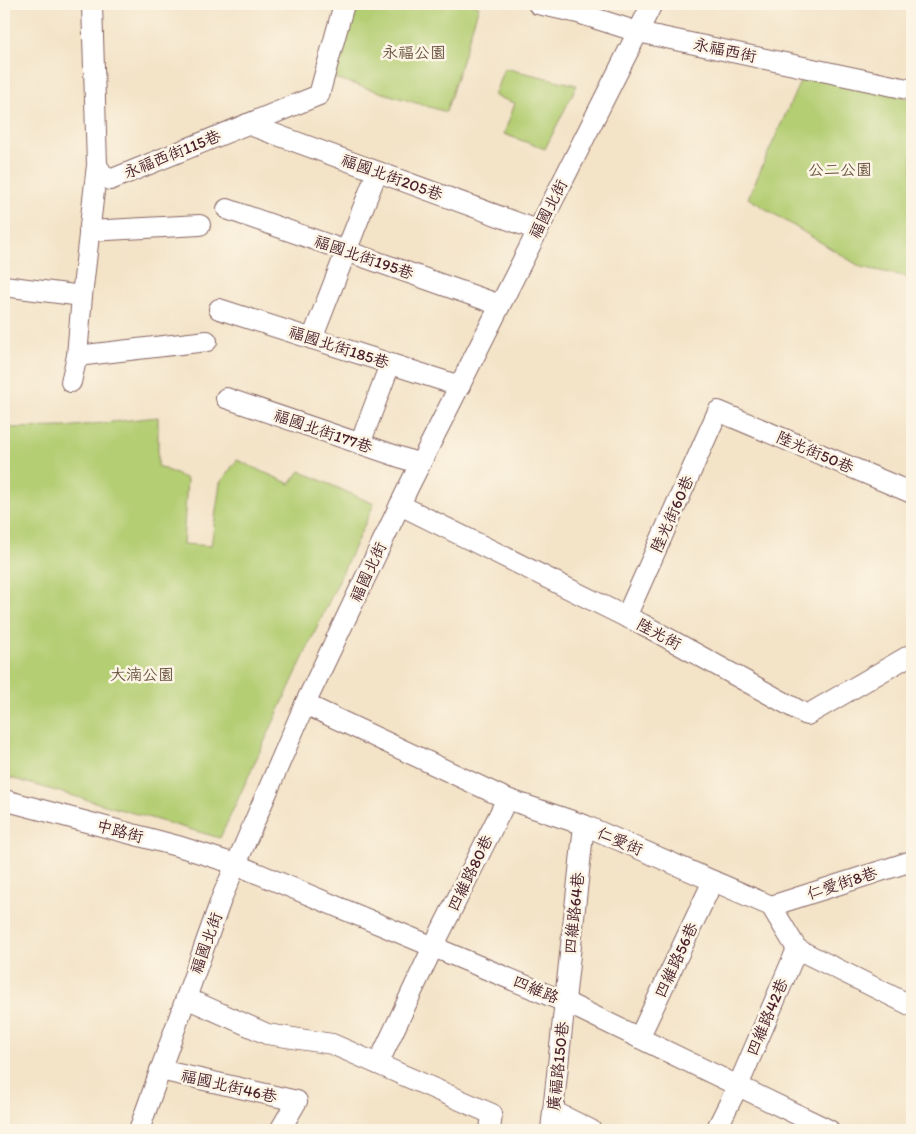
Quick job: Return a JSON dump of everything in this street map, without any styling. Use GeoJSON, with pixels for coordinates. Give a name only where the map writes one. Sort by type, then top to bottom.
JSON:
{"type":"FeatureCollection","features":[{"type":"Feature","properties":{"kind":"street","name":"永福西街115巷"},"geometry":{"type":"LineString","coordinates":[[92,4],[97,165],[103,175],[110,180],[319,95],[344,4]]}},
{"type":"Feature","properties":{"kind":"street","name":"永福西街"},"geometry":{"type":"LineString","coordinates":[[538,4],[579,8],[638,32],[912,90]]}},
{"type":"Feature","properties":{"kind":"street","name":"福國北街"},"geometry":{"type":"LineString","coordinates":[[138,1130],[235,864],[305,704],[420,464],[536,230],[652,4]]}},
{"type":"Feature","properties":{"kind":"street","name":"福國北街205巷"},"geometry":{"type":"LineString","coordinates":[[247,124],[536,230]]}},
{"type":"Feature","properties":{"kind":"street"},"geometry":{"type":"LineString","coordinates":[[71,382],[77,356],[97,165]]}},
{"type":"Feature","properties":{"kind":"street"},"geometry":{"type":"LineString","coordinates":[[312,339],[377,172]]}},
{"type":"Feature","properties":{"kind":"street","name":"福國北街195巷"},"geometry":{"type":"LineString","coordinates":[[227,209],[500,305]]}},
{"type":"Feature","properties":{"kind":"street"},"geometry":{"type":"LineString","coordinates":[[89,231],[200,225]]}},
{"type":"Feature","properties":{"kind":"street"},"geometry":{"type":"LineString","coordinates":[[4,286],[82,296]]}},
{"type":"Feature","properties":{"kind":"street","name":"福國北街185巷"},"geometry":{"type":"LineString","coordinates":[[219,309],[460,386]]}},
{"type":"Feature","properties":{"kind":"street"},"geometry":{"type":"LineString","coordinates":[[77,356],[207,342]]}},
{"type":"Feature","properties":{"kind":"street"},"geometry":{"type":"LineString","coordinates":[[360,444],[390,364]]}},
{"type":"Feature","properties":{"kind":"street","name":"福國北街177巷"},"geometry":{"type":"LineString","coordinates":[[226,398],[420,464]]}},
{"type":"Feature","properties":{"kind":"street","name":"陸光街50巷"},"geometry":{"type":"LineString","coordinates":[[718,410],[912,493]]}},
{"type":"Feature","properties":{"kind":"street","name":"陸光街60巷"},"geometry":{"type":"LineString","coordinates":[[626,617],[718,410]]}},
{"type":"Feature","properties":{"kind":"street","name":"陸光街"},"geometry":{"type":"LineString","coordinates":[[400,505],[642,624],[807,715],[912,654]]}},
{"type":"Feature","properties":{"kind":"street","name":"仁愛街"},"geometry":{"type":"LineString","coordinates":[[305,704],[507,799],[584,825],[771,906]]}},
{"type":"Feature","properties":{"kind":"street","name":"四維路80巷"},"geometry":{"type":"LineString","coordinates":[[378,1064],[507,799]]}},
{"type":"Feature","properties":{"kind":"street","name":"中路街"},"geometry":{"type":"LineString","coordinates":[[4,800],[181,847],[235,864]]}},
{"type":"Feature","properties":{"kind":"street","name":"四維路64巷"},"geometry":{"type":"LineString","coordinates":[[565,1002],[584,825]]}},
{"type":"Feature","properties":{"kind":"street","name":"仁愛街8巷"},"geometry":{"type":"LineString","coordinates":[[771,906],[912,861]]}},
{"type":"Feature","properties":{"kind":"street","name":"四維路"},"geometry":{"type":"LineString","coordinates":[[235,864],[565,1002],[829,1130]]}},
{"type":"Feature","properties":{"kind":"street","name":"四維路56巷"},"geometry":{"type":"LineString","coordinates":[[639,1038],[713,881]]}},
{"type":"Feature","properties":{"kind":"street"},"geometry":{"type":"LineString","coordinates":[[771,906],[797,949],[912,1006]]}},
{"type":"Feature","properties":{"kind":"street","name":"四維路42巷"},"geometry":{"type":"LineString","coordinates":[[716,1130],[738,1086],[797,949]]}},
{"type":"Feature","properties":{"kind":"street"},"geometry":{"type":"LineString","coordinates":[[186,998],[267,1034],[332,1044],[378,1064],[491,1122]]}},
{"type":"Feature","properties":{"kind":"street","name":"廣福路150巷"},"geometry":{"type":"LineString","coordinates":[[552,1121],[565,1002]]}},
{"type":"Feature","properties":{"kind":"street","name":"福國北街46巷"},"geometry":{"type":"LineString","coordinates":[[160,1070],[297,1101],[280,1130]]}},
{"type":"Feature","properties":{"kind":"street"},"geometry":{"type":"LineString","coordinates":[[552,1121],[591,1130]]}},
{"type":"Feature","properties":{"kind":"green space","name":"永福公園"},"geometry":{"type":"Polygon","coordinates":[[[349,4],[472,4],[479,6],[446,112],[327,76],[349,4]]]}},
{"type":"Feature","properties":{"kind":"green space"},"geometry":{"type":"Polygon","coordinates":[[[504,68],[577,85],[545,149],[504,134],[515,103],[494,96],[504,68]]]}},
{"type":"Feature","properties":{"kind":"green space","name":"公二公園"},"geometry":{"type":"Polygon","coordinates":[[[803,75],[912,99],[912,282],[904,276],[861,267],[748,198],[803,75]]]}},
{"type":"Feature","properties":{"kind":"green space","name":"大湳公園"},"geometry":{"type":"Polygon","coordinates":[[[158,417],[158,466],[187,479],[183,544],[211,546],[220,483],[237,460],[290,484],[300,471],[374,504],[220,838],[4,776],[4,428],[65,427],[158,417]]]}}]}
